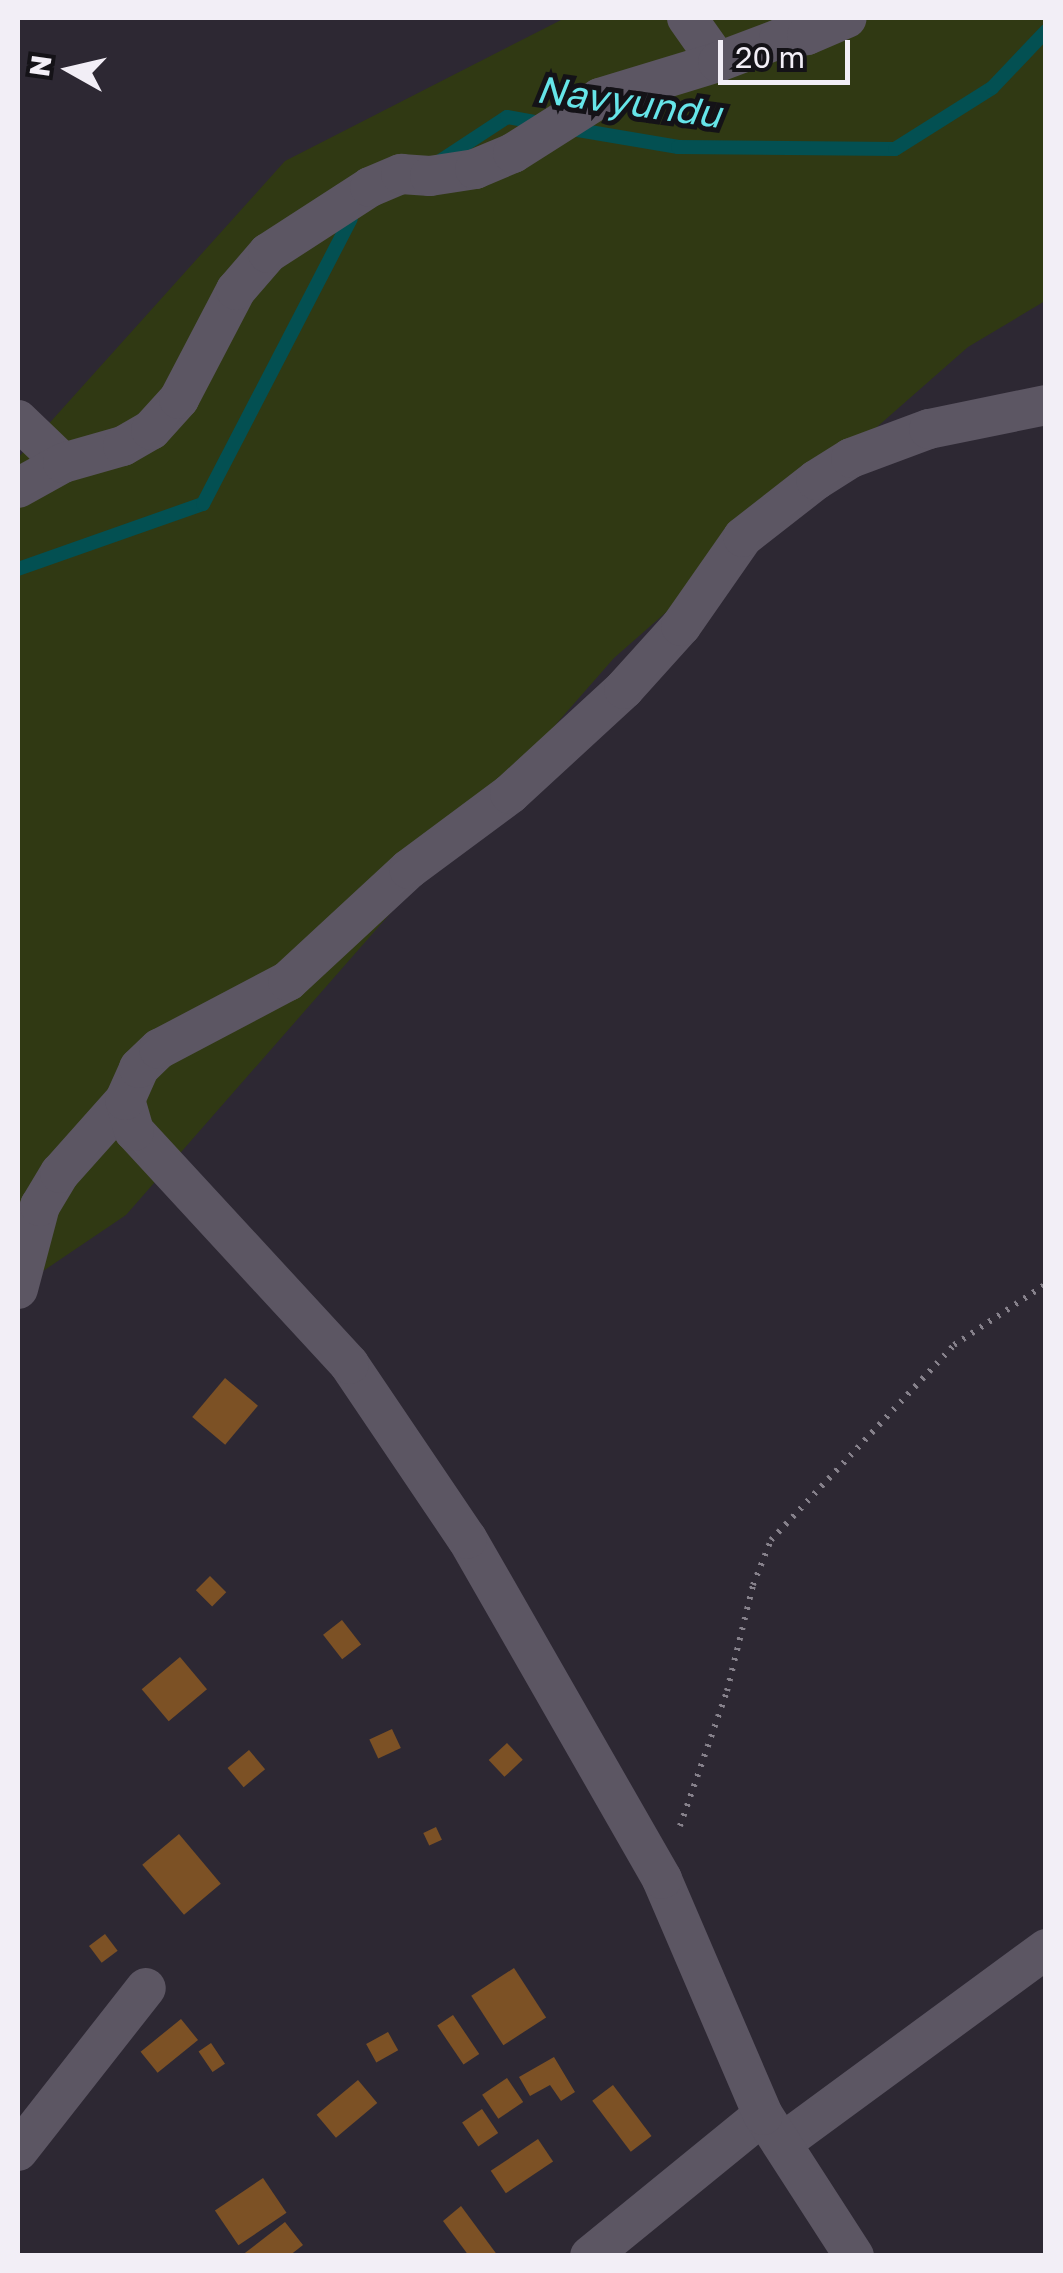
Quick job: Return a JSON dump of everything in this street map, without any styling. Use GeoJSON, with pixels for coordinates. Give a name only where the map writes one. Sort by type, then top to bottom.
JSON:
{"type":"FeatureCollection","features":[{"type":"Feature","properties":{"kind":"street"},"geometry":{"type":"LineString","coordinates":[[687,18],[718,62]]}},
{"type":"Feature","properties":{"kind":"street"},"geometry":{"type":"LineString","coordinates":[[18,488],[63,463],[122,446],[151,430],[180,399],[236,290],[268,253],[370,187],[401,174],[430,176],[475,169],[512,152],[600,98],[848,18]]}},
{"type":"Feature","properties":{"kind":"street"},"geometry":{"type":"LineString","coordinates":[[18,1289],[40,1206],[60,1174],[124,1100],[129,1082],[159,1049],[288,982],[409,868],[510,794],[624,689],[681,626],[743,537],[851,458],[929,429],[1046,405]]}},
{"type":"Feature","properties":{"kind":"street"},"geometry":{"type":"LineString","coordinates":[[18,420],[63,463]]}},
{"type":"Feature","properties":{"kind":"street"},"geometry":{"type":"LineString","coordinates":[[124,1100],[134,1130],[349,1364],[406,1443],[466,1538],[662,1879],[773,2129],[854,2256]]}},
{"type":"Feature","properties":{"kind":"street"},"geometry":{"type":"LineString","coordinates":[[590,2256],[1046,1948]]}},
{"type":"Feature","properties":{"kind":"street"},"geometry":{"type":"LineString","coordinates":[[18,2150],[146,1988]]}},
{"type":"Feature","properties":{"kind":"path"},"geometry":{"type":"LineString","coordinates":[[662,1879],[727,1691],[752,1584],[771,1540],[954,1345],[1046,1284]]}},
{"type":"Feature","properties":{"kind":"green space"},"geometry":{"type":"Polygon","coordinates":[[[565,18],[1045,18],[1045,301],[968,347],[614,658],[126,1215],[18,1288],[18,458],[285,161],[565,18]]]}},
{"type":"Feature","properties":{"kind":"building"},"geometry":{"type":"Polygon","coordinates":[[[225,1378],[258,1406],[225,1445],[192,1417],[225,1378]]]}},
{"type":"Feature","properties":{"kind":"building"},"geometry":{"type":"Polygon","coordinates":[[[210,1576],[226,1592],[212,1606],[196,1590],[210,1576]]]}},
{"type":"Feature","properties":{"kind":"building"},"geometry":{"type":"Polygon","coordinates":[[[342,1620],[361,1644],[342,1659],[323,1635],[342,1620]]]}},
{"type":"Feature","properties":{"kind":"building"},"geometry":{"type":"Polygon","coordinates":[[[180,1657],[207,1689],[169,1721],[142,1689],[180,1657]]]}},
{"type":"Feature","properties":{"kind":"building"},"geometry":{"type":"Polygon","coordinates":[[[392,1729],[401,1748],[378,1759],[369,1740],[392,1729]]]}},
{"type":"Feature","properties":{"kind":"building"},"geometry":{"type":"Polygon","coordinates":[[[507,1743],[523,1760],[504,1777],[489,1760],[507,1743]]]}},
{"type":"Feature","properties":{"kind":"building"},"geometry":{"type":"Polygon","coordinates":[[[249,1750],[265,1769],[244,1787],[228,1768],[249,1750]]]}},
{"type":"Feature","properties":{"kind":"building"},"geometry":{"type":"Polygon","coordinates":[[[436,1827],[442,1840],[429,1846],[423,1833],[436,1827]]]}},
{"type":"Feature","properties":{"kind":"building"},"geometry":{"type":"Polygon","coordinates":[[[179,1834],[221,1884],[184,1915],[142,1865],[179,1834]]]}},
{"type":"Feature","properties":{"kind":"building"},"geometry":{"type":"Polygon","coordinates":[[[105,1934],[118,1951],[102,1963],[89,1946],[105,1934]]]}},
{"type":"Feature","properties":{"kind":"building"},"geometry":{"type":"Polygon","coordinates":[[[514,1968],[546,2017],[503,2045],[471,1996],[514,1968]]]}},
{"type":"Feature","properties":{"kind":"building"},"geometry":{"type":"Polygon","coordinates":[[[453,2015],[479,2054],[464,2065],[437,2026],[453,2015]]]}},
{"type":"Feature","properties":{"kind":"building"},"geometry":{"type":"Polygon","coordinates":[[[181,2019],[198,2040],[158,2073],[141,2052],[181,2019]]]}},
{"type":"Feature","properties":{"kind":"building"},"geometry":{"type":"Polygon","coordinates":[[[388,2032],[398,2050],[376,2062],[366,2044],[388,2032]]]}},
{"type":"Feature","properties":{"kind":"building"},"geometry":{"type":"Polygon","coordinates":[[[211,2043],[225,2064],[213,2072],[199,2051],[211,2043]]]}},
{"type":"Feature","properties":{"kind":"building"},"geometry":{"type":"Polygon","coordinates":[[[554,2057],[575,2092],[561,2101],[550,2085],[530,2096],[519,2077],[554,2057]]]}},
{"type":"Feature","properties":{"kind":"building"},"geometry":{"type":"Polygon","coordinates":[[[507,2078],[523,2102],[498,2119],[482,2095],[507,2078]]]}},
{"type":"Feature","properties":{"kind":"building"},"geometry":{"type":"Polygon","coordinates":[[[358,2080],[377,2103],[336,2138],[317,2115],[358,2080]]]}},
{"type":"Feature","properties":{"kind":"building"},"geometry":{"type":"Polygon","coordinates":[[[613,2085],[652,2136],[631,2152],[592,2101],[613,2085]]]}},
{"type":"Feature","properties":{"kind":"building"},"geometry":{"type":"Polygon","coordinates":[[[482,2109],[498,2133],[478,2146],[462,2122],[482,2109]]]}},
{"type":"Feature","properties":{"kind":"building"},"geometry":{"type":"Polygon","coordinates":[[[538,2139],[553,2161],[506,2193],[491,2171],[538,2139]]]}},
{"type":"Feature","properties":{"kind":"building"},"geometry":{"type":"Polygon","coordinates":[[[263,2178],[286,2213],[238,2245],[215,2210],[263,2178]]]}},
{"type":"Feature","properties":{"kind":"building"},"geometry":{"type":"Polygon","coordinates":[[[461,2206],[498,2256],[469,2256],[443,2221],[461,2206]]]}},
{"type":"Feature","properties":{"kind":"building"},"geometry":{"type":"Polygon","coordinates":[[[285,2222],[303,2245],[289,2256],[241,2256],[285,2222]]]}},
{"type":"Feature","properties":{"kind":"waterway","name":"Navyundu"},"geometry":{"type":"LineString","coordinates":[[566,128],[678,147],[895,149],[992,88],[1046,31]]}},
{"type":"Feature","properties":{"kind":"waterway","name":"Navyundu"},"geometry":{"type":"LineString","coordinates":[[440,161],[507,117],[545,124]]}},
{"type":"Feature","properties":{"kind":"waterway","name":"Navyundu"},"geometry":{"type":"LineString","coordinates":[[18,569],[203,504],[351,219]]}}]}
